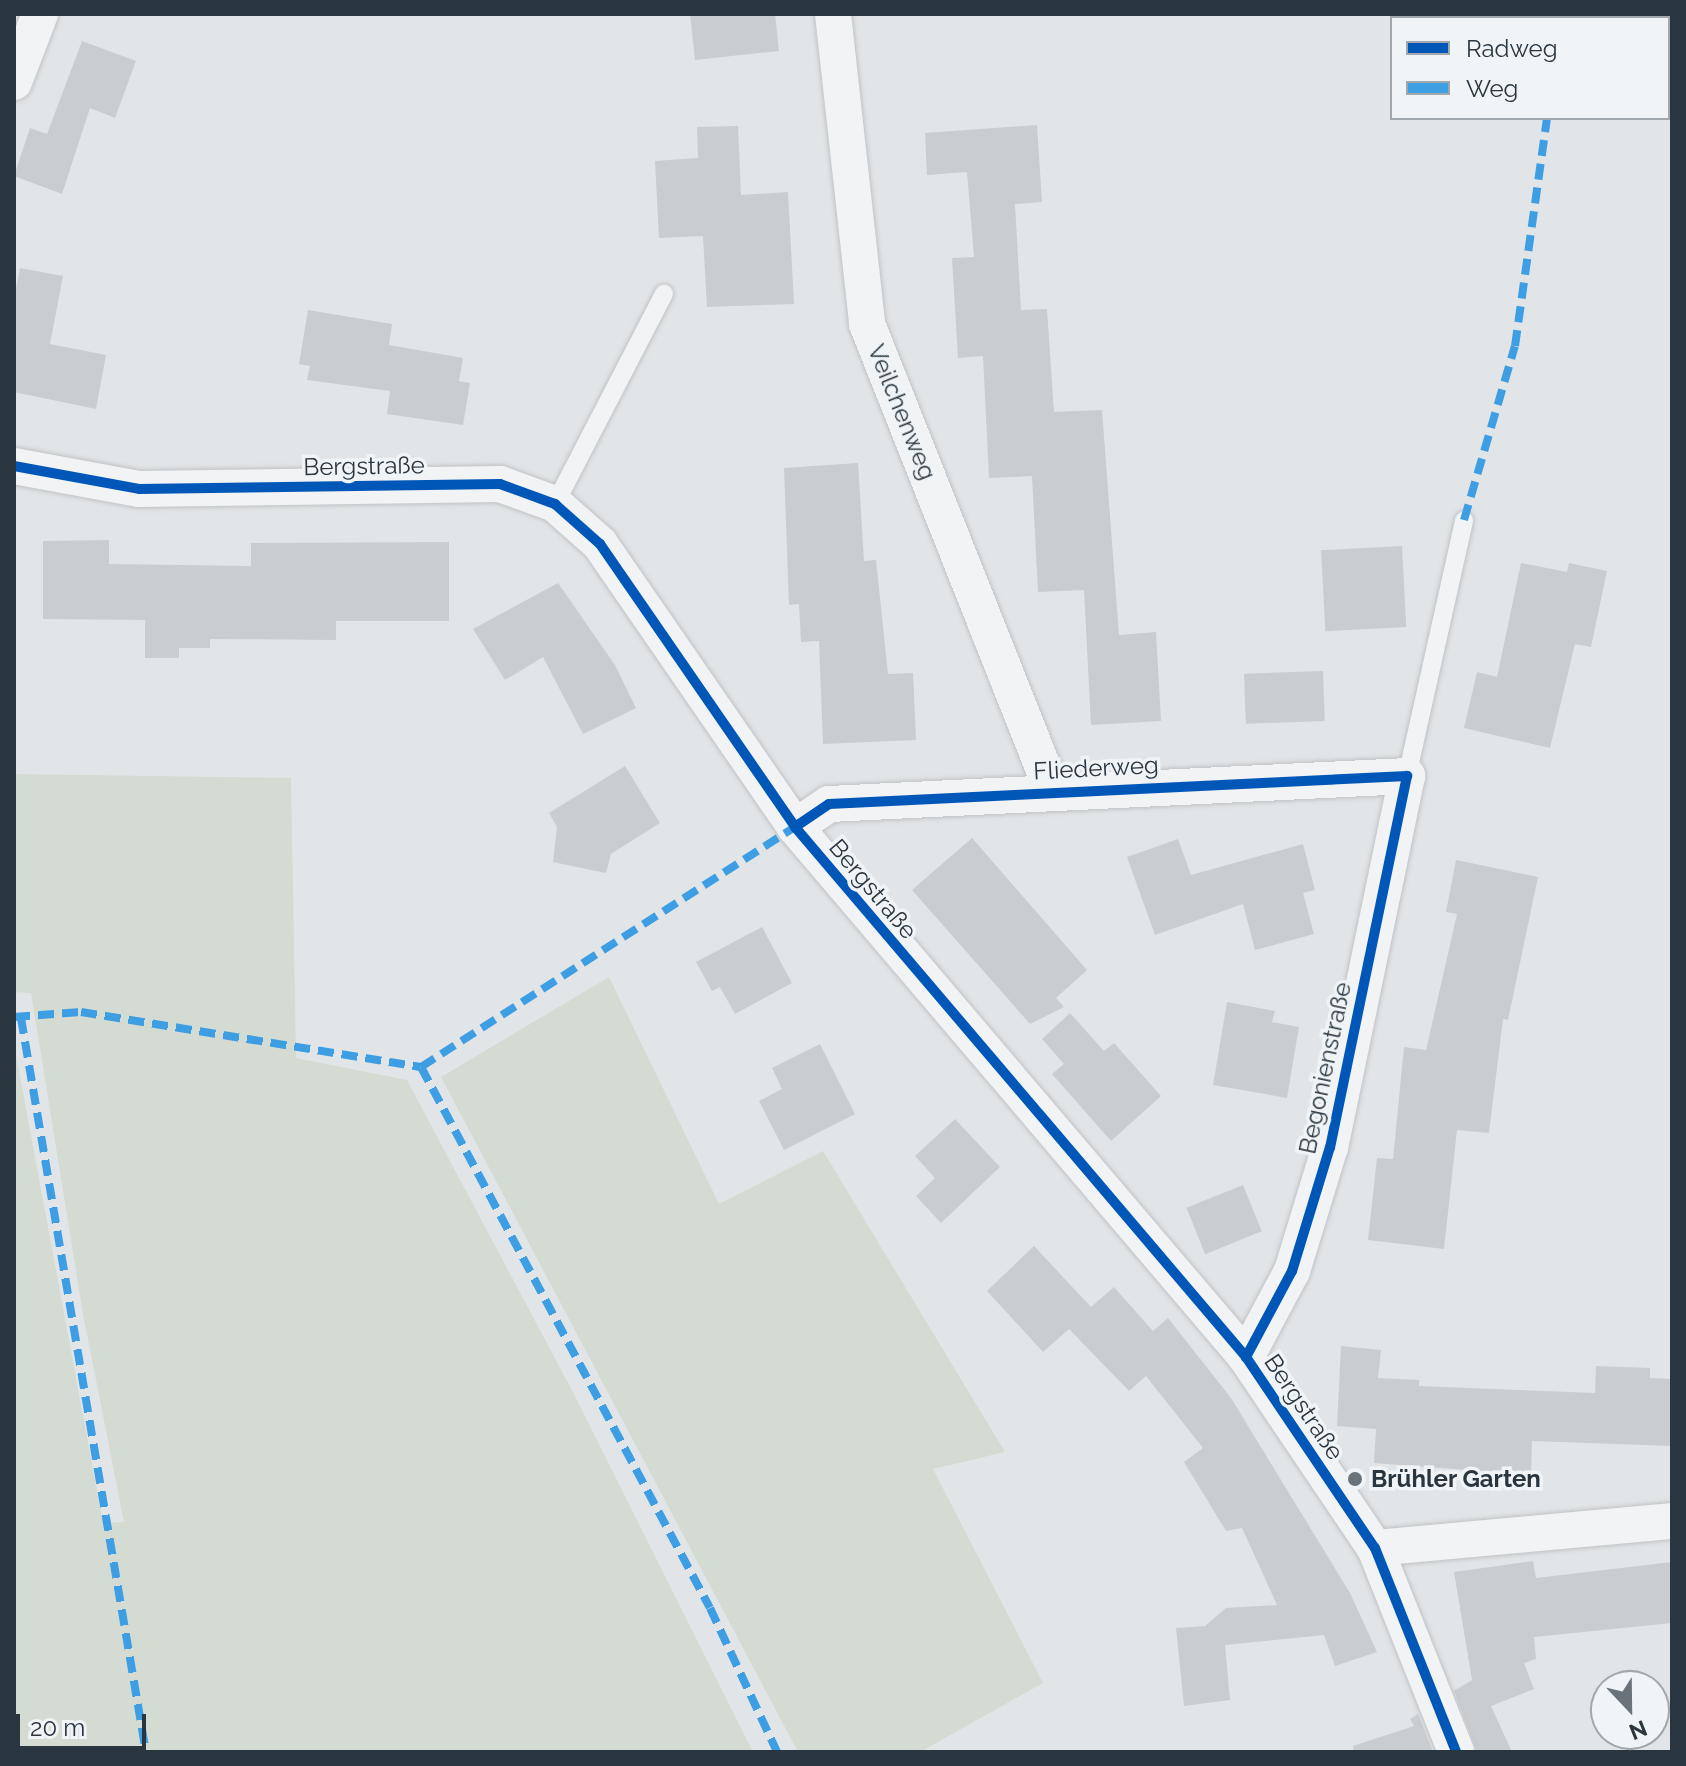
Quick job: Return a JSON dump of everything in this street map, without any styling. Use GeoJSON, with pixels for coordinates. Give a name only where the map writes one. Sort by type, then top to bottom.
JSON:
{"type":"FeatureCollection","features":[{"type":"Feature","properties":{"kind":"street"},"geometry":{"type":"LineString","coordinates":[[14,82],[40,14]]}},
{"type":"Feature","properties":{"kind":"street","name":"Veilchenweg"},"geometry":{"type":"LineString","coordinates":[[833,14],[867,324],[1052,790]]}},
{"type":"Feature","properties":{"kind":"street","name":"Bergstraße"},"geometry":{"type":"LineString","coordinates":[[14,466],[139,489],[500,484],[555,504],[600,544],[795,827],[1246,1357],[1375,1548],[1456,1752]]}},
{"type":"Feature","properties":{"kind":"street","name":"Fliederweg"},"geometry":{"type":"LineString","coordinates":[[795,827],[829,804],[1052,790],[1407,776]]}},
{"type":"Feature","properties":{"kind":"street","name":"Begonienstraße"},"geometry":{"type":"LineString","coordinates":[[1246,1357],[1292,1271],[1330,1147],[1407,776]]}},
{"type":"Feature","properties":{"kind":"street"},"geometry":{"type":"LineString","coordinates":[[1375,1548],[1672,1521]]}},
{"type":"Feature","properties":{"kind":"lane"},"geometry":{"type":"LineString","coordinates":[[555,504],[664,294]]}},
{"type":"Feature","properties":{"kind":"lane","name":"Begonienstraße"},"geometry":{"type":"LineString","coordinates":[[1407,776],[1464,520]]}},
{"type":"Feature","properties":{"kind":"shaded area"},"geometry":{"type":"Polygon","coordinates":[[[14,774],[291,778],[296,1058],[407,1080],[575,1396],[753,1752],[14,1752],[14,1044],[103,1523],[124,1522],[83,1314],[31,993],[14,992],[14,774]]]}},
{"type":"Feature","properties":{"kind":"shaded area"},"geometry":{"type":"Polygon","coordinates":[[[609,977],[719,1204],[823,1151],[1005,1452],[933,1469],[1043,1683],[920,1752],[798,1752],[441,1077],[609,977]]]}},
{"type":"Feature","properties":{"kind":"building"},"geometry":{"type":"Polygon","coordinates":[[[690,14],[775,14],[779,51],[695,60],[690,14]]]}},
{"type":"Feature","properties":{"kind":"building"},"geometry":{"type":"Polygon","coordinates":[[[82,41],[136,61],[115,118],[90,108],[62,194],[14,176],[30,128],[47,134],[82,41]]]}},
{"type":"Feature","properties":{"kind":"building"},"geometry":{"type":"Polygon","coordinates":[[[1037,125],[1042,202],[1015,204],[1021,310],[1047,309],[1054,412],[1102,410],[1119,635],[1156,632],[1161,721],[1091,725],[1084,590],[1038,592],[1032,476],[989,478],[983,356],[958,358],[952,258],[974,257],[967,172],[927,175],[925,133],[1037,125]]]}},
{"type":"Feature","properties":{"kind":"building"},"geometry":{"type":"Polygon","coordinates":[[[738,126],[741,195],[788,192],[794,304],[707,307],[703,236],[659,238],[655,161],[698,158],[697,127],[738,126]]]}},
{"type":"Feature","properties":{"kind":"building"},"geometry":{"type":"Polygon","coordinates":[[[20,268],[63,276],[50,344],[106,355],[96,409],[14,392],[14,299],[20,268]]]}},
{"type":"Feature","properties":{"kind":"building"},"geometry":{"type":"Polygon","coordinates":[[[308,310],[392,324],[389,345],[463,358],[459,381],[470,383],[463,425],[387,414],[390,391],[307,380],[310,366],[299,364],[308,310]]]}},
{"type":"Feature","properties":{"kind":"building"},"geometry":{"type":"Polygon","coordinates":[[[858,463],[864,561],[876,560],[888,674],[913,673],[916,740],[823,744],[819,641],[801,642],[799,604],[789,605],[784,468],[858,463]]]}},
{"type":"Feature","properties":{"kind":"building"},"geometry":{"type":"Polygon","coordinates":[[[109,540],[109,564],[251,566],[251,543],[449,542],[449,621],[336,621],[336,640],[210,639],[210,648],[179,648],[179,658],[145,658],[145,620],[43,619],[43,541],[109,540]]]}},
{"type":"Feature","properties":{"kind":"building"},"geometry":{"type":"Polygon","coordinates":[[[1402,546],[1406,627],[1325,631],[1321,550],[1402,546]]]}},
{"type":"Feature","properties":{"kind":"building"},"geometry":{"type":"Polygon","coordinates":[[[1521,563],[1567,572],[1569,563],[1607,571],[1591,647],[1575,644],[1550,748],[1464,728],[1477,672],[1497,677],[1521,563]]]}},
{"type":"Feature","properties":{"kind":"building"},"geometry":{"type":"Polygon","coordinates":[[[558,583],[615,665],[636,708],[583,734],[543,657],[505,680],[473,629],[558,583]]]}},
{"type":"Feature","properties":{"kind":"building"},"geometry":{"type":"Polygon","coordinates":[[[1323,671],[1325,721],[1246,724],[1244,674],[1323,671]]]}},
{"type":"Feature","properties":{"kind":"building"},"geometry":{"type":"Polygon","coordinates":[[[625,766],[660,823],[611,854],[606,873],[553,862],[557,827],[549,813],[625,766]]]}},
{"type":"Feature","properties":{"kind":"building"},"geometry":{"type":"Polygon","coordinates":[[[972,838],[1087,970],[1056,998],[1064,1007],[1030,1024],[912,890],[972,838]]]}},
{"type":"Feature","properties":{"kind":"building"},"geometry":{"type":"Polygon","coordinates":[[[1178,839],[1191,875],[1303,844],[1315,890],[1303,893],[1314,934],[1255,950],[1243,904],[1155,935],[1127,857],[1178,839]]]}},
{"type":"Feature","properties":{"kind":"building"},"geometry":{"type":"Polygon","coordinates":[[[1456,860],[1538,877],[1508,1020],[1503,1019],[1489,1133],[1457,1130],[1444,1249],[1368,1240],[1377,1158],[1393,1159],[1404,1047],[1426,1050],[1457,914],[1446,912],[1456,860]]]}},
{"type":"Feature","properties":{"kind":"building"},"geometry":{"type":"Polygon","coordinates":[[[762,927],[792,983],[735,1014],[720,987],[712,991],[696,962],[762,927]]]}},
{"type":"Feature","properties":{"kind":"building"},"geometry":{"type":"Polygon","coordinates":[[[1227,1002],[1275,1011],[1272,1022],[1299,1027],[1287,1098],[1213,1085],[1227,1002]]]}},
{"type":"Feature","properties":{"kind":"building"},"geometry":{"type":"Polygon","coordinates":[[[1070,1013],[1104,1051],[1114,1043],[1161,1096],[1111,1141],[1052,1074],[1064,1064],[1042,1039],[1070,1013]]]}},
{"type":"Feature","properties":{"kind":"building"},"geometry":{"type":"Polygon","coordinates":[[[820,1044],[855,1114],[784,1150],[759,1101],[782,1089],[772,1068],[820,1044]]]}},
{"type":"Feature","properties":{"kind":"building"},"geometry":{"type":"Polygon","coordinates":[[[955,1119],[1000,1167],[941,1223],[916,1196],[935,1178],[915,1156],[955,1119]]]}},
{"type":"Feature","properties":{"kind":"building"},"geometry":{"type":"Polygon","coordinates":[[[1243,1185],[1262,1231],[1205,1254],[1186,1208],[1243,1185]]]}},
{"type":"Feature","properties":{"kind":"building"},"geometry":{"type":"Polygon","coordinates":[[[1034,1246],[1091,1307],[1114,1287],[1153,1331],[1168,1318],[1231,1398],[1350,1593],[1377,1652],[1335,1666],[1324,1635],[1225,1645],[1230,1700],[1184,1706],[1176,1628],[1205,1626],[1226,1608],[1277,1605],[1242,1528],[1226,1531],[1184,1462],[1203,1448],[1146,1376],[1129,1391],[1069,1329],[1043,1352],[987,1291],[1034,1246]]]}},
{"type":"Feature","properties":{"kind":"building"},"geometry":{"type":"Polygon","coordinates":[[[1341,1346],[1381,1350],[1378,1378],[1419,1380],[1419,1386],[1595,1393],[1596,1366],[1650,1368],[1650,1378],[1672,1379],[1672,1446],[1532,1441],[1531,1475],[1374,1463],[1376,1429],[1337,1426],[1341,1346]]]}},
{"type":"Feature","properties":{"kind":"building"},"geometry":{"type":"Polygon","coordinates":[[[1533,1561],[1536,1578],[1672,1562],[1672,1623],[1534,1637],[1536,1659],[1524,1663],[1534,1689],[1491,1706],[1512,1752],[1477,1752],[1454,1691],[1472,1680],[1454,1572],[1533,1561]]]}},
{"type":"Feature","properties":{"kind":"building"},"geometry":{"type":"Polygon","coordinates":[[[1418,1714],[1433,1752],[1354,1752],[1353,1746],[1414,1726],[1410,1719],[1418,1714]]]}},
{"type":"Feature","properties":{"kind":"marked path"},"geometry":{"type":"LineString","coordinates":[[1464,520],[1515,346],[1547,120]]}},
{"type":"Feature","properties":{"kind":"marked path"},"geometry":{"type":"LineString","coordinates":[[421,1067],[795,827]]}},
{"type":"Feature","properties":{"kind":"marked path"},"geometry":{"type":"LineString","coordinates":[[14,1017],[81,1012],[421,1067],[710,1608],[777,1752]]}},
{"type":"Feature","properties":{"kind":"marked path"},"geometry":{"type":"LineString","coordinates":[[21,1018],[146,1752]]}},
{"type":"Feature","properties":{"kind":"cycle path"},"geometry":{"type":"LineString","coordinates":[[14,466],[139,489],[500,484],[555,504],[600,544],[795,827],[1246,1357],[1375,1548],[1456,1752]]}},
{"type":"Feature","properties":{"kind":"cycle path"},"geometry":{"type":"LineString","coordinates":[[795,827],[829,804],[1407,776],[1330,1147],[1292,1271],[1246,1357]]}},
{"type":"Feature","properties":{"kind":"place","name":"Brühler Garten"},"geometry":{"type":"Point","coordinates":[1355,1479]}}]}
